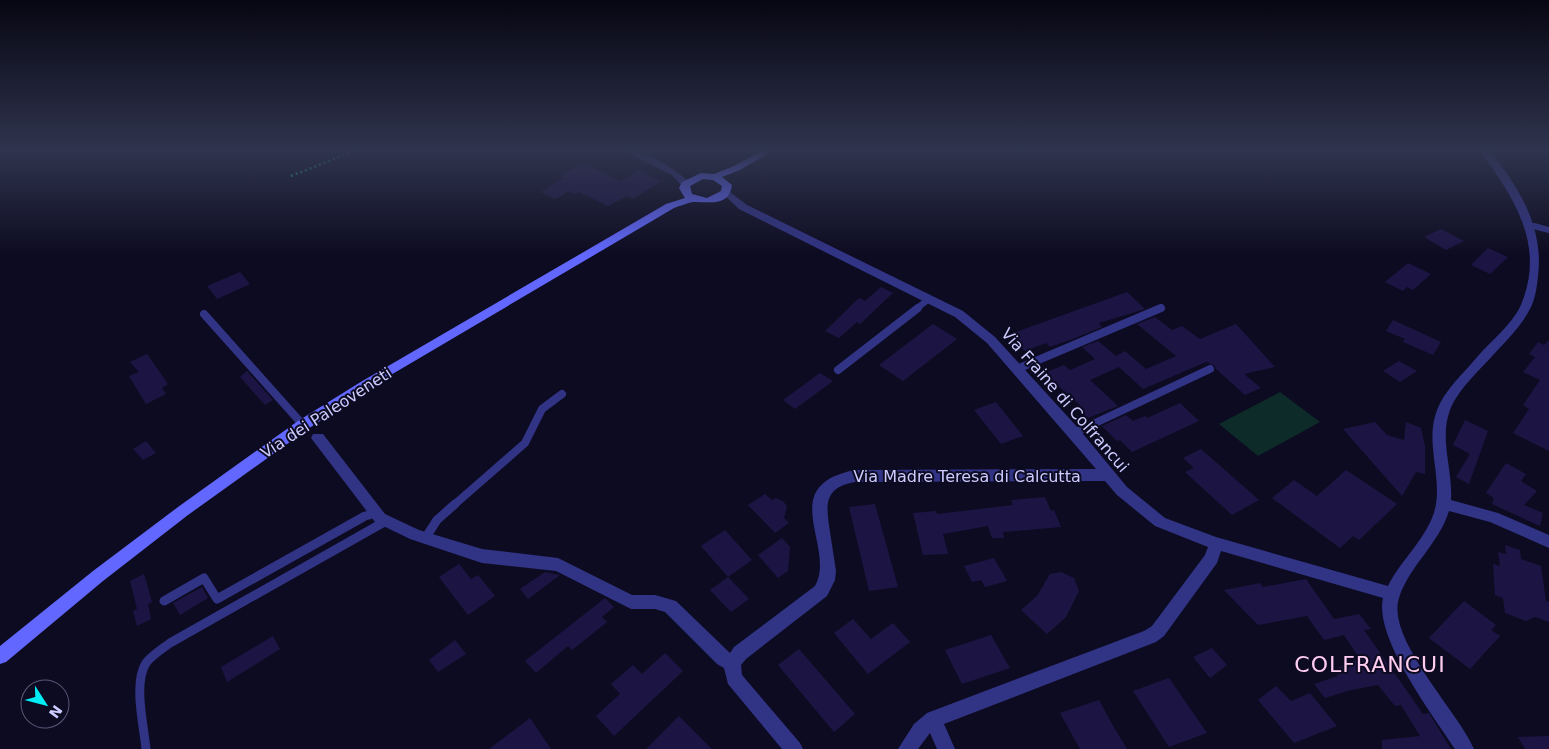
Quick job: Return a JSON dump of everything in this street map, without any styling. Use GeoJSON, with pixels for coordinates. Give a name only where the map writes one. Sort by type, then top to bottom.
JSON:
{"type":"FeatureCollection","features":[{"type":"Feature","properties":{"kind":"main road","name":"Via dei Paleoveneti"},"geometry":{"type":"LineString","coordinates":[[1,655],[175,517],[303,425],[363,386],[670,206],[687,192],[691,185]]}},
{"type":"Feature","properties":{"kind":"main road"},"geometry":{"type":"LineString","coordinates":[[722,195],[727,185]]}},
{"type":"Feature","properties":{"kind":"main road","name":"Via dei Paleoveneti"},"geometry":{"type":"LineString","coordinates":[[687,192],[705,201],[722,195]]}},
{"type":"Feature","properties":{"kind":"street"},"geometry":{"type":"LineString","coordinates":[[683,185],[687,192]]}},
{"type":"Feature","properties":{"kind":"street"},"geometry":{"type":"LineString","coordinates":[[1466,749],[1406,655],[1392,629],[1389,611],[1392,594],[1439,519],[1443,504],[1444,487],[1437,440],[1444,409],[1454,393],[1516,321],[1532,294],[1538,279],[1542,253],[1524,202],[1511,185]]}},
{"type":"Feature","properties":{"kind":"street","name":"Via Fraine di Colfrancui"},"geometry":{"type":"LineString","coordinates":[[722,195],[965,319],[991,340],[1074,433],[1107,474],[1143,510],[1160,522],[1216,543],[1392,594]]}},
{"type":"Feature","properties":{"kind":"street"},"geometry":{"type":"LineString","coordinates":[[318,438],[381,517],[415,535],[482,556],[558,565],[631,602],[655,602],[670,606],[678,611],[723,658],[732,663],[734,678],[794,749]]}},
{"type":"Feature","properties":{"kind":"street","name":"Via Madre Teresa di Calcutta"},"geometry":{"type":"LineString","coordinates":[[732,663],[740,653],[821,592],[827,580],[828,571],[819,508],[820,498],[824,490],[840,478],[855,476],[1107,474]]}},
{"type":"Feature","properties":{"kind":"street"},"geometry":{"type":"LineString","coordinates":[[1443,504],[1493,517],[1549,542]]}},
{"type":"Feature","properties":{"kind":"street"},"geometry":{"type":"LineString","coordinates":[[907,749],[920,730],[934,719],[1150,637],[1158,631],[1212,558],[1216,543]]}},
{"type":"Feature","properties":{"kind":"street"},"geometry":{"type":"LineString","coordinates":[[934,719],[946,749]]}},
{"type":"Feature","properties":{"kind":"lane"},"geometry":{"type":"LineString","coordinates":[[1534,226],[1549,230]]}},
{"type":"Feature","properties":{"kind":"lane"},"geometry":{"type":"LineString","coordinates":[[838,370],[928,299]]}},
{"type":"Feature","properties":{"kind":"lane"},"geometry":{"type":"LineString","coordinates":[[1017,369],[1161,308]]}},
{"type":"Feature","properties":{"kind":"lane"},"geometry":{"type":"LineString","coordinates":[[204,314],[303,425]]}},
{"type":"Feature","properties":{"kind":"lane"},"geometry":{"type":"LineString","coordinates":[[1074,433],[1210,369]]}},
{"type":"Feature","properties":{"kind":"lane"},"geometry":{"type":"LineString","coordinates":[[426,537],[437,520],[525,443],[542,409],[562,394]]}},
{"type":"Feature","properties":{"kind":"lane"},"geometry":{"type":"LineString","coordinates":[[164,601],[204,578],[217,599],[365,516],[381,517]]}},
{"type":"Feature","properties":{"kind":"lane"},"geometry":{"type":"LineString","coordinates":[[146,749],[140,680],[144,668],[152,657],[170,643],[381,517]]}},
{"type":"Feature","properties":{"kind":"green space"},"geometry":{"type":"Polygon","coordinates":[[[1280,392],[1320,422],[1258,456],[1219,424],[1280,392]]]}},
{"type":"Feature","properties":{"kind":"building"},"geometry":{"type":"Polygon","coordinates":[[[552,185],[655,185],[633,199],[627,196],[608,206],[579,192],[575,194],[569,191],[555,199],[541,192],[552,185]]]}},
{"type":"Feature","properties":{"kind":"building"},"geometry":{"type":"Polygon","coordinates":[[[1441,229],[1464,241],[1446,250],[1424,237],[1441,229]]]}},
{"type":"Feature","properties":{"kind":"building"},"geometry":{"type":"Polygon","coordinates":[[[1488,248],[1508,257],[1490,274],[1471,265],[1488,248]]]}},
{"type":"Feature","properties":{"kind":"building"},"geometry":{"type":"Polygon","coordinates":[[[1408,263],[1431,274],[1413,290],[1407,287],[1403,291],[1385,282],[1408,263]]]}},
{"type":"Feature","properties":{"kind":"building"},"geometry":{"type":"Polygon","coordinates":[[[240,272],[250,284],[217,299],[207,286],[240,272]]]}},
{"type":"Feature","properties":{"kind":"building"},"geometry":{"type":"Polygon","coordinates":[[[881,287],[893,293],[860,324],[857,322],[839,338],[825,331],[859,298],[865,301],[881,287]]]}},
{"type":"Feature","properties":{"kind":"building"},"geometry":{"type":"Polygon","coordinates":[[[1127,292],[1145,309],[1099,323],[1102,327],[1073,339],[1050,347],[1046,343],[1025,351],[1008,335],[1127,292]]]}},
{"type":"Feature","properties":{"kind":"building"},"geometry":{"type":"Polygon","coordinates":[[[1155,317],[1172,330],[1182,326],[1200,339],[1236,324],[1275,367],[1244,374],[1261,388],[1245,395],[1214,365],[1206,362],[1143,389],[1119,367],[1090,380],[1118,406],[1088,418],[1078,408],[1080,405],[1044,373],[1064,365],[1070,370],[1095,359],[1082,347],[1098,341],[1116,356],[1125,351],[1146,369],[1176,356],[1137,324],[1155,317]]]}},
{"type":"Feature","properties":{"kind":"building"},"geometry":{"type":"Polygon","coordinates":[[[1393,320],[1441,342],[1433,355],[1403,342],[1405,339],[1386,331],[1393,320]]]}},
{"type":"Feature","properties":{"kind":"building"},"geometry":{"type":"Polygon","coordinates":[[[933,324],[957,339],[903,381],[879,365],[933,324]]]}},
{"type":"Feature","properties":{"kind":"building"},"geometry":{"type":"Polygon","coordinates":[[[1549,340],[1549,451],[1513,433],[1529,409],[1523,405],[1540,380],[1523,372],[1535,357],[1529,354],[1538,342],[1544,345],[1549,340]]]}},
{"type":"Feature","properties":{"kind":"building"},"geometry":{"type":"Polygon","coordinates":[[[147,354],[168,384],[162,388],[166,394],[146,404],[129,376],[139,372],[130,362],[147,354]]]}},
{"type":"Feature","properties":{"kind":"building"},"geometry":{"type":"Polygon","coordinates":[[[1399,361],[1417,371],[1400,382],[1383,371],[1399,361]]]}},
{"type":"Feature","properties":{"kind":"building"},"geometry":{"type":"Polygon","coordinates":[[[247,371],[273,400],[265,405],[240,377],[247,371]]]}},
{"type":"Feature","properties":{"kind":"building"},"geometry":{"type":"Polygon","coordinates":[[[820,373],[833,381],[795,409],[783,400],[820,373]]]}},
{"type":"Feature","properties":{"kind":"building"},"geometry":{"type":"Polygon","coordinates":[[[996,402],[1023,436],[1001,444],[974,410],[996,402]]]}},
{"type":"Feature","properties":{"kind":"building"},"geometry":{"type":"Polygon","coordinates":[[[1180,403],[1199,421],[1132,452],[1120,440],[1117,441],[1102,426],[1126,415],[1133,421],[1145,416],[1147,418],[1180,403]]]}},
{"type":"Feature","properties":{"kind":"building"},"geometry":{"type":"Polygon","coordinates":[[[1465,420],[1488,431],[1469,484],[1456,477],[1470,454],[1453,445],[1465,420]]]}},
{"type":"Feature","properties":{"kind":"building"},"geometry":{"type":"Polygon","coordinates":[[[1375,422],[1387,435],[1404,440],[1406,422],[1421,428],[1425,446],[1425,474],[1416,472],[1402,496],[1343,429],[1375,422]]]}},
{"type":"Feature","properties":{"kind":"building"},"geometry":{"type":"Polygon","coordinates":[[[146,441],[156,453],[143,460],[133,449],[146,441]]]}},
{"type":"Feature","properties":{"kind":"building"},"geometry":{"type":"Polygon","coordinates":[[[1201,449],[1259,500],[1232,515],[1185,472],[1194,468],[1183,458],[1201,449]]]}},
{"type":"Feature","properties":{"kind":"building"},"geometry":{"type":"Polygon","coordinates":[[[1506,463],[1526,474],[1521,481],[1537,491],[1524,505],[1543,513],[1540,526],[1492,504],[1494,498],[1486,493],[1506,463]]]}},
{"type":"Feature","properties":{"kind":"building"},"geometry":{"type":"Polygon","coordinates":[[[1346,470],[1397,504],[1359,540],[1353,536],[1340,548],[1272,498],[1294,480],[1317,496],[1346,470]]]}},
{"type":"Feature","properties":{"kind":"building"},"geometry":{"type":"Polygon","coordinates":[[[765,494],[772,500],[776,498],[783,501],[787,506],[784,518],[789,523],[775,533],[748,505],[765,494]]]}},
{"type":"Feature","properties":{"kind":"building"},"geometry":{"type":"Polygon","coordinates":[[[1045,497],[1051,511],[1054,510],[1061,527],[1003,532],[1004,538],[992,538],[988,526],[943,534],[948,554],[923,555],[913,513],[936,511],[937,514],[1013,505],[1011,500],[1045,497]]]}},
{"type":"Feature","properties":{"kind":"building"},"geometry":{"type":"Polygon","coordinates":[[[875,504],[898,587],[869,591],[849,507],[875,504]]]}},
{"type":"Feature","properties":{"kind":"building"},"geometry":{"type":"Polygon","coordinates":[[[725,530],[752,560],[728,577],[701,546],[725,530]]]}},
{"type":"Feature","properties":{"kind":"building"},"geometry":{"type":"Polygon","coordinates":[[[782,538],[790,547],[788,571],[778,578],[758,555],[782,538]]]}},
{"type":"Feature","properties":{"kind":"building"},"geometry":{"type":"Polygon","coordinates":[[[1505,545],[1520,550],[1521,559],[1541,566],[1546,601],[1549,602],[1549,622],[1535,617],[1526,621],[1505,613],[1503,598],[1495,595],[1493,564],[1500,566],[1498,552],[1506,554],[1505,545]]]}},
{"type":"Feature","properties":{"kind":"building"},"geometry":{"type":"Polygon","coordinates":[[[994,558],[1007,581],[985,587],[981,580],[972,582],[964,566],[994,558]]]}},
{"type":"Feature","properties":{"kind":"building"},"geometry":{"type":"Polygon","coordinates":[[[459,564],[471,579],[478,575],[495,596],[468,615],[439,577],[459,564]]]}},
{"type":"Feature","properties":{"kind":"building"},"geometry":{"type":"Polygon","coordinates":[[[545,572],[560,575],[528,599],[520,589],[545,572]]]}},
{"type":"Feature","properties":{"kind":"building"},"geometry":{"type":"Polygon","coordinates":[[[1061,572],[1074,578],[1079,591],[1066,617],[1047,634],[1021,610],[1037,596],[1050,574],[1061,572]]]}},
{"type":"Feature","properties":{"kind":"building"},"geometry":{"type":"Polygon","coordinates":[[[144,574],[152,602],[148,604],[151,619],[137,626],[133,611],[137,609],[130,581],[144,574]]]}},
{"type":"Feature","properties":{"kind":"building"},"geometry":{"type":"Polygon","coordinates":[[[728,577],[749,599],[731,612],[710,590],[728,577]]]}},
{"type":"Feature","properties":{"kind":"building"},"geometry":{"type":"Polygon","coordinates":[[[1306,579],[1334,619],[1359,614],[1371,629],[1364,630],[1423,714],[1429,713],[1451,749],[1382,749],[1382,740],[1420,736],[1401,705],[1395,706],[1378,685],[1351,690],[1325,698],[1314,684],[1338,676],[1334,670],[1359,658],[1344,635],[1324,640],[1307,616],[1258,625],[1224,590],[1260,583],[1263,587],[1306,579]]]}},
{"type":"Feature","properties":{"kind":"building"},"geometry":{"type":"Polygon","coordinates":[[[202,587],[208,598],[180,615],[173,603],[202,587]]]}},
{"type":"Feature","properties":{"kind":"building"},"geometry":{"type":"Polygon","coordinates":[[[605,598],[614,607],[602,617],[607,622],[572,650],[568,646],[536,673],[525,661],[605,598]]]}},
{"type":"Feature","properties":{"kind":"building"},"geometry":{"type":"Polygon","coordinates":[[[1464,601],[1496,625],[1491,630],[1500,636],[1470,669],[1429,638],[1464,601]]]}},
{"type":"Feature","properties":{"kind":"building"},"geometry":{"type":"Polygon","coordinates":[[[853,619],[871,639],[893,623],[910,642],[868,674],[834,633],[853,619]]]}},
{"type":"Feature","properties":{"kind":"building"},"geometry":{"type":"Polygon","coordinates":[[[991,635],[1010,668],[962,684],[945,650],[991,635]]]}},
{"type":"Feature","properties":{"kind":"building"},"geometry":{"type":"Polygon","coordinates":[[[273,636],[280,649],[227,682],[221,667],[273,636]]]}},
{"type":"Feature","properties":{"kind":"building"},"geometry":{"type":"Polygon","coordinates":[[[455,640],[466,654],[438,672],[429,660],[455,640]]]}},
{"type":"Feature","properties":{"kind":"building"},"geometry":{"type":"Polygon","coordinates":[[[1212,648],[1227,665],[1210,678],[1193,657],[1212,648]]]}},
{"type":"Feature","properties":{"kind":"building"},"geometry":{"type":"Polygon","coordinates":[[[799,649],[855,714],[834,732],[778,665],[799,649]]]}},
{"type":"Feature","properties":{"kind":"building"},"geometry":{"type":"Polygon","coordinates":[[[665,653],[683,671],[614,736],[596,716],[620,694],[611,684],[633,665],[642,674],[665,653]]]}},
{"type":"Feature","properties":{"kind":"building"},"geometry":{"type":"Polygon","coordinates":[[[1169,678],[1207,733],[1169,747],[1133,691],[1169,678]]]}},
{"type":"Feature","properties":{"kind":"building"},"geometry":{"type":"Polygon","coordinates":[[[1276,686],[1291,701],[1310,693],[1337,726],[1294,743],[1258,700],[1276,686]]]}},
{"type":"Feature","properties":{"kind":"building"},"geometry":{"type":"Polygon","coordinates":[[[1099,700],[1127,749],[1080,749],[1060,713],[1099,700]]]}},
{"type":"Feature","properties":{"kind":"building"},"geometry":{"type":"Polygon","coordinates":[[[679,716],[712,749],[646,749],[679,716]]]}},
{"type":"Feature","properties":{"kind":"building"},"geometry":{"type":"Polygon","coordinates":[[[530,718],[551,749],[489,749],[530,718]]]}},
{"type":"Feature","properties":{"kind":"building"},"geometry":{"type":"Polygon","coordinates":[[[1549,736],[1549,749],[1525,749],[1518,737],[1549,736]]]}},
{"type":"Feature","properties":{"kind":"district","name":"COLFRANCUI"},"geometry":{"type":"Point","coordinates":[1370,664]}}]}
